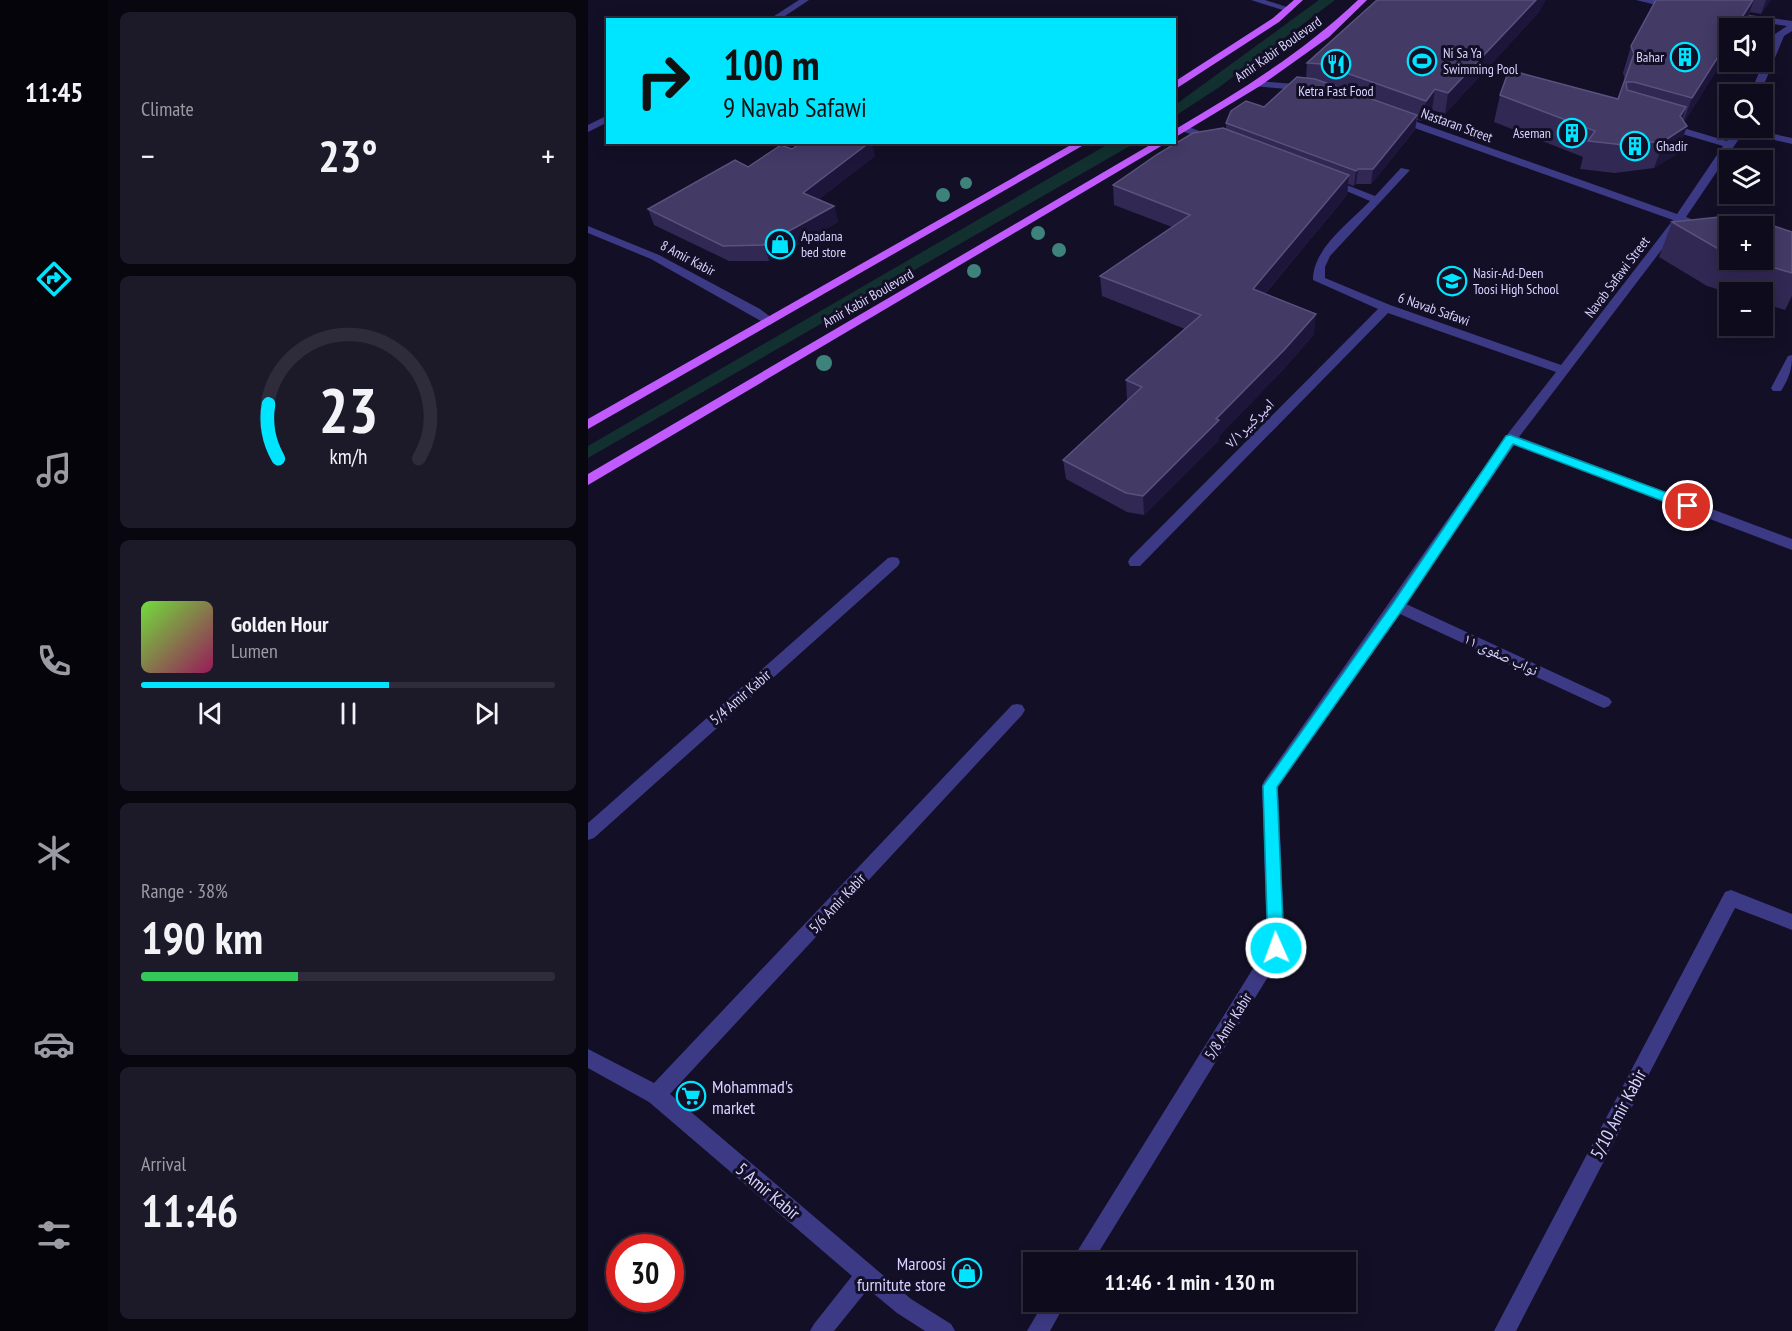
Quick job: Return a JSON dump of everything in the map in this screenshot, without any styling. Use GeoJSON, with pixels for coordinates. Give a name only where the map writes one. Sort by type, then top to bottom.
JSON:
{"type":"FeatureCollection","features":[{"type":"Feature","properties":{"kind":"main road","name":"Amir Kabir Boulevard"},"geometry":{"type":"LineString","coordinates":[[1176,86],[1299,0]]}},
{"type":"Feature","properties":{"kind":"main road","name":"Amir Kabir Boulevard"},"geometry":{"type":"LineString","coordinates":[[1176,134],[1257,84],[1326,35],[1363,0]]}},
{"type":"Feature","properties":{"kind":"main road","name":"Amir Kabir Boulevard"},"geometry":{"type":"LineString","coordinates":[[588,425],[1080,144]]}},
{"type":"Feature","properties":{"kind":"main road","name":"Amir Kabir Boulevard"},"geometry":{"type":"LineString","coordinates":[[588,480],[1160,144]]}},
{"type":"Feature","properties":{"kind":"street"},"geometry":{"type":"LineString","coordinates":[[775,18],[805,0]]}},
{"type":"Feature","properties":{"kind":"street"},"geometry":{"type":"LineString","coordinates":[[1255,0],[1288,9]]}},
{"type":"Feature","properties":{"kind":"street"},"geometry":{"type":"LineString","coordinates":[[1640,0],[1681,7]]}},
{"type":"Feature","properties":{"kind":"street"},"geometry":{"type":"LineString","coordinates":[[1723,14],[1792,26]]}},
{"type":"Feature","properties":{"kind":"street"},"geometry":{"type":"LineString","coordinates":[[1759,84],[1780,34],[1792,26]]}},
{"type":"Feature","properties":{"kind":"street"},"geometry":{"type":"LineString","coordinates":[[1257,84],[1315,89]]}},
{"type":"Feature","properties":{"kind":"street","name":"Nastaran Street"},"geometry":{"type":"LineString","coordinates":[[1392,116],[1697,224]]}},
{"type":"Feature","properties":{"kind":"street"},"geometry":{"type":"LineString","coordinates":[[588,129],[606,119]]}},
{"type":"Feature","properties":{"kind":"street"},"geometry":{"type":"LineString","coordinates":[[1653,122],[1730,145]]}},
{"type":"Feature","properties":{"kind":"street"},"geometry":{"type":"LineString","coordinates":[[1185,129],[1229,144]]}},
{"type":"Feature","properties":{"kind":"street"},"geometry":{"type":"LineString","coordinates":[[1773,136],[1792,141]]}},
{"type":"Feature","properties":{"kind":"street","name":"Navab Safawi Street"},"geometry":{"type":"LineString","coordinates":[[1510,439],[1565,371],[1680,218],[1735,138]]}},
{"type":"Feature","properties":{"kind":"street"},"geometry":{"type":"LineString","coordinates":[[1314,176],[1377,200],[1406,170]]}},
{"type":"Feature","properties":{"kind":"street","name":"6 Navab Safawi"},"geometry":{"type":"LineString","coordinates":[[1377,200],[1325,255],[1319,267],[1319,279],[1386,308],[1565,371]]}},
{"type":"Feature","properties":{"kind":"street","name":"8 Amir Kabir"},"geometry":{"type":"LineString","coordinates":[[588,228],[655,257],[770,321]]}},
{"type":"Feature","properties":{"kind":"street","name":"امیرکبیر۷/۱"},"geometry":{"type":"LineString","coordinates":[[1135,562],[1386,308]]}},
{"type":"Feature","properties":{"kind":"street"},"geometry":{"type":"LineString","coordinates":[[1777,388],[1792,359]]}},
{"type":"Feature","properties":{"kind":"street"},"geometry":{"type":"LineString","coordinates":[[1510,439],[1792,544]]}},
{"type":"Feature","properties":{"kind":"street","name":"5/8 Amir Kabir"},"geometry":{"type":"LineString","coordinates":[[1087,1252],[1276,948],[1270,786],[1397,606],[1510,439]]}},
{"type":"Feature","properties":{"kind":"street","name":"5/4 Amir Kabir"},"geometry":{"type":"LineString","coordinates":[[588,833],[893,562]]}},
{"type":"Feature","properties":{"kind":"street","name":"نواب صفوی ۱۱"},"geometry":{"type":"LineString","coordinates":[[1397,606],[1604,702]]}},
{"type":"Feature","properties":{"kind":"street","name":"5/6 Amir Kabir"},"geometry":{"type":"LineString","coordinates":[[656,1095],[1017,710]]}},
{"type":"Feature","properties":{"kind":"street","name":"5/10 Amir Kabir"},"geometry":{"type":"LineString","coordinates":[[1505,1331],[1731,898],[1792,922]]}},
{"type":"Feature","properties":{"kind":"street","name":"5 Amir Kabir"},"geometry":{"type":"LineString","coordinates":[[588,1058],[656,1095],[866,1275],[904,1306],[944,1331]]}},
{"type":"Feature","properties":{"kind":"street"},"geometry":{"type":"LineString","coordinates":[[821,1331],[866,1275]]}},
{"type":"Feature","properties":{"kind":"street"},"geometry":{"type":"LineString","coordinates":[[1038,1331],[1050,1312]]}},
{"type":"Feature","properties":{"kind":"green space"},"geometry":{"type":"Polygon","coordinates":[[[1319,0],[1335,0],[1218,88],[1176,115],[1176,104],[1319,0]]]}},
{"type":"Feature","properties":{"kind":"green space"},"geometry":{"type":"Polygon","coordinates":[[[1108,144],[1133,144],[588,458],[588,446],[1108,144]]]}},
{"type":"Feature","properties":{"kind":"building","name":"Ni Sa Ya Swimming Pool"},"geometry":{"type":"Polygon","coordinates":[[[1377,0],[1536,0],[1448,93],[1435,89],[1426,101],[1321,64],[1307,63],[1377,0]]]}},
{"type":"Feature","properties":{"kind":"building"},"geometry":{"type":"Polygon","coordinates":[[[1656,0],[1753,0],[1741,18],[1719,18],[1719,55],[1692,98],[1634,82],[1626,82],[1627,90],[1686,107],[1680,116],[1687,126],[1664,141],[1624,145],[1588,141],[1595,131],[1500,95],[1509,70],[1618,99],[1634,54],[1631,46],[1656,0]]]}},
{"type":"Feature","properties":{"kind":"building"},"geometry":{"type":"Polygon","coordinates":[[[1297,77],[1315,79],[1417,115],[1373,169],[1356,171],[1226,123],[1231,111],[1246,101],[1264,107],[1297,77]]]}},
{"type":"Feature","properties":{"kind":"building"},"geometry":{"type":"Polygon","coordinates":[[[1223,128],[1349,175],[1253,289],[1316,314],[1216,419],[1219,420],[1143,496],[1126,493],[1063,460],[1142,387],[1126,380],[1201,315],[1100,276],[1190,215],[1113,185],[1193,133],[1223,128]]]}},
{"type":"Feature","properties":{"kind":"building"},"geometry":{"type":"Polygon","coordinates":[[[799,144],[867,144],[803,193],[834,206],[764,245],[723,246],[648,209],[735,160],[748,167],[781,145],[792,149],[799,144]]]}},
{"type":"Feature","properties":{"kind":"building"},"geometry":{"type":"Polygon","coordinates":[[[1719,217],[1719,249],[1672,222],[1719,217]]]}},
{"type":"Feature","properties":{"kind":"building"},"geometry":{"type":"Polygon","coordinates":[[[1773,226],[1792,232],[1792,273],[1773,267],[1773,226]]]}},
{"type":"Feature","properties":{"kind":"place","name":"Bahar"},"geometry":{"type":"Point","coordinates":[1685,57]}},
{"type":"Feature","properties":{"kind":"place","name":"Ni Sa Ya Swimming Pool"},"geometry":{"type":"Point","coordinates":[1422,61]}},
{"type":"Feature","properties":{"kind":"place","name":"Ketra Fast Food"},"geometry":{"type":"Point","coordinates":[1336,64]}},
{"type":"Feature","properties":{"kind":"place","name":"Aseman"},"geometry":{"type":"Point","coordinates":[1572,133]}},
{"type":"Feature","properties":{"kind":"place","name":"Ghadir"},"geometry":{"type":"Point","coordinates":[1635,146]}},
{"type":"Feature","properties":{"kind":"place","name":"Apadana bed store"},"geometry":{"type":"Point","coordinates":[780,244]}},
{"type":"Feature","properties":{"kind":"place","name":"Nasir-Ad-Deen Toosi High School"},"geometry":{"type":"Point","coordinates":[1452,281]}},
{"type":"Feature","properties":{"kind":"place","name":"Mohammad's market"},"geometry":{"type":"Point","coordinates":[691,1096]}},
{"type":"Feature","properties":{"kind":"place","name":"Maroosi furnitute store"},"geometry":{"type":"Point","coordinates":[967,1273]}},
{"type":"Feature","properties":{"kind":"route"},"geometry":{"type":"LineString","coordinates":[[1276,948],[1270,786],[1397,606],[1510,439],[1688,506]]}}]}
